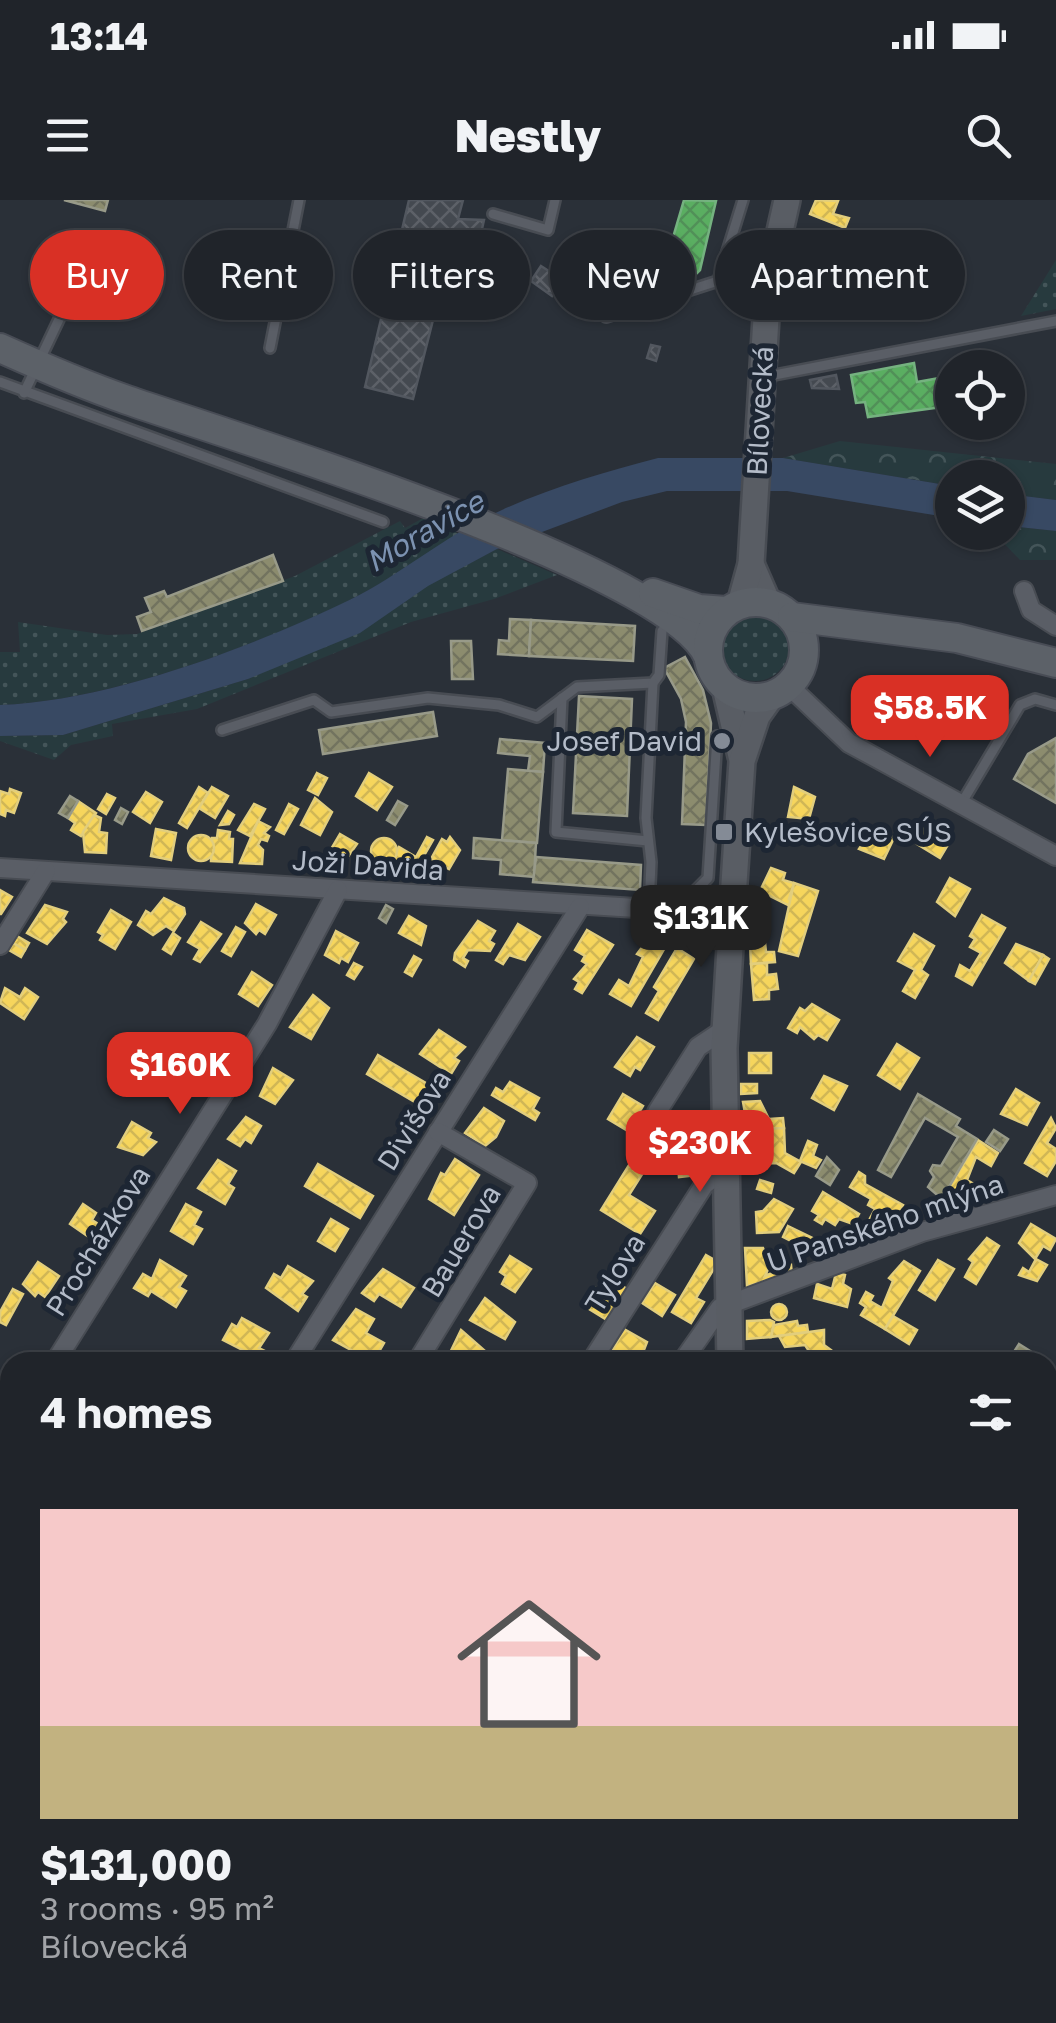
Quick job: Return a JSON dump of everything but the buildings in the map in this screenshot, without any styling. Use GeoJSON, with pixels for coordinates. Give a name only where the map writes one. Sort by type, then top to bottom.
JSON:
{"type":"FeatureCollection","features":[{"type":"Feature","properties":{"kind":"main road","name":"Bílovecká"},"geometry":{"type":"LineString","coordinates":[[757,609],[751,564],[761,384],[770,268],[788,200]]}},
{"type":"Feature","properties":{"kind":"main road"},"geometry":{"type":"LineString","coordinates":[[0,348],[123,399],[440,508],[581,569],[699,609],[757,609],[886,632],[931,635],[1056,663]]}},
{"type":"Feature","properties":{"kind":"main road"},"geometry":{"type":"LineString","coordinates":[[581,569],[689,628],[725,687],[742,761]]}},
{"type":"Feature","properties":{"kind":"main road"},"geometry":{"type":"LineString","coordinates":[[708,656],[712,630],[757,609]]}},
{"type":"Feature","properties":{"kind":"main road"},"geometry":{"type":"LineString","coordinates":[[757,609],[803,638],[788,681]]}},
{"type":"Feature","properties":{"kind":"main road"},"geometry":{"type":"LineString","coordinates":[[730,1352],[725,1029],[742,761],[757,716],[828,644],[886,632]]}},
{"type":"Feature","properties":{"kind":"main road"},"geometry":{"type":"LineString","coordinates":[[725,687],[744,696],[788,681]]}},
{"type":"Feature","properties":{"kind":"street"},"geometry":{"type":"LineString","coordinates":[[1024,591],[1031,610],[1056,626]]}},
{"type":"Feature","properties":{"kind":"street"},"geometry":{"type":"LineString","coordinates":[[788,681],[839,736],[1056,856]]}},
{"type":"Feature","properties":{"kind":"street","name":"Joži Davida"},"geometry":{"type":"LineString","coordinates":[[0,868],[732,914]]}},
{"type":"Feature","properties":{"kind":"street"},"geometry":{"type":"LineString","coordinates":[[0,944],[46,871]]}},
{"type":"Feature","properties":{"kind":"street","name":"Procházkova"},"geometry":{"type":"LineString","coordinates":[[62,1352],[267,1024],[338,890]]}},
{"type":"Feature","properties":{"kind":"street","name":"Divišova"},"geometry":{"type":"LineString","coordinates":[[300,1352],[580,907]]}},
{"type":"Feature","properties":{"kind":"street"},"geometry":{"type":"LineString","coordinates":[[657,1112],[698,1047],[725,1029]]}},
{"type":"Feature","properties":{"kind":"street","name":"Bauerova"},"geometry":{"type":"LineString","coordinates":[[422,1352],[527,1183],[438,1132]]}},
{"type":"Feature","properties":{"kind":"street","name":"Tylova"},"geometry":{"type":"LineString","coordinates":[[597,1352],[704,1184],[726,1168]]}},
{"type":"Feature","properties":{"kind":"street","name":"U Panského mlýna"},"geometry":{"type":"LineString","coordinates":[[732,1303],[922,1232],[1056,1195]]}},
{"type":"Feature","properties":{"kind":"street"},"geometry":{"type":"LineString","coordinates":[[689,1352],[712,1316],[732,1303]]}},
{"type":"Feature","properties":{"kind":"lane"},"geometry":{"type":"LineString","coordinates":[[270,348],[299,200]]}},
{"type":"Feature","properties":{"kind":"lane"},"geometry":{"type":"LineString","coordinates":[[493,214],[548,230],[554,200]]}},
{"type":"Feature","properties":{"kind":"lane"},"geometry":{"type":"LineString","coordinates":[[695,288],[718,281],[743,200]]}},
{"type":"Feature","properties":{"kind":"lane"},"geometry":{"type":"LineString","coordinates":[[24,394],[58,320]]}},
{"type":"Feature","properties":{"kind":"lane"},"geometry":{"type":"LineString","coordinates":[[761,384],[1056,321]]}},
{"type":"Feature","properties":{"kind":"lane"},"geometry":{"type":"LineString","coordinates":[[0,382],[24,394],[84,411],[383,522]]}},
{"type":"Feature","properties":{"kind":"lane"},"geometry":{"type":"LineString","coordinates":[[648,911],[653,683],[658,675],[662,631]]}},
{"type":"Feature","properties":{"kind":"lane"},"geometry":{"type":"LineString","coordinates":[[222,730],[314,700],[331,712],[428,698],[498,705],[537,717],[584,685],[653,683]]}},
{"type":"Feature","properties":{"kind":"lane"},"geometry":{"type":"LineString","coordinates":[[562,698],[556,832],[648,841]]}},
{"type":"Feature","properties":{"kind":"lane"},"geometry":{"type":"LineString","coordinates":[[961,804],[1020,705],[1035,698],[1056,704]]}},
{"type":"Feature","properties":{"kind":"lane"},"geometry":{"type":"LineString","coordinates":[[690,912],[692,894],[708,878],[717,736]]}},
{"type":"Feature","properties":{"kind":"green space"},"geometry":{"type":"Polygon","coordinates":[[[1056,260],[1056,309],[1021,316],[1056,260]]]}},
{"type":"Feature","properties":{"kind":"green space"},"geometry":{"type":"Polygon","coordinates":[[[840,441],[1018,460],[935,460],[935,483],[783,458],[840,441]]]}},
{"type":"Feature","properties":{"kind":"green space"},"geometry":{"type":"Polygon","coordinates":[[[1025,461],[1056,464],[1056,500],[1025,496],[1025,461]]]}},
{"type":"Feature","properties":{"kind":"green space"},"geometry":{"type":"Polygon","coordinates":[[[425,517],[459,534],[372,588],[304,621],[219,655],[129,683],[85,694],[0,705],[0,652],[20,652],[18,622],[107,635],[137,634],[295,576],[400,521],[405,528],[425,517]]]}},
{"type":"Feature","properties":{"kind":"green space"},"geometry":{"type":"Polygon","coordinates":[[[1025,528],[1056,531],[1056,560],[1020,560],[1010,550],[1025,550],[1025,528]]]}},
{"type":"Feature","properties":{"kind":"green space"},"geometry":{"type":"Polygon","coordinates":[[[497,549],[557,575],[494,599],[411,622],[197,709],[112,724],[113,736],[71,745],[54,760],[0,741],[0,736],[63,735],[248,679],[497,549]]]}},
{"type":"Feature","properties":{"kind":"green space"},"geometry":{"type":"Polygon","coordinates":[[[755,613],[768,615],[779,623],[787,634],[787,660],[779,671],[768,679],[755,681],[742,679],[731,671],[723,660],[721,647],[723,634],[731,623],[742,615],[755,613]]]}},
{"type":"Feature","properties":{"kind":"water"},"geometry":{"type":"Polygon","coordinates":[[[658,458],[783,458],[935,483],[935,515],[787,491],[667,491],[622,502],[497,549],[428,586],[360,633],[248,679],[63,735],[0,736],[0,705],[85,694],[219,655],[360,595],[506,508],[658,458]]]}},
{"type":"Feature","properties":{"kind":"water"},"geometry":{"type":"Polygon","coordinates":[[[1025,496],[1056,500],[1056,531],[1025,528],[1025,496]]]}},
{"type":"Feature","properties":{"kind":"place","name":"Josef David"},"geometry":{"type":"Point","coordinates":[722,741]}},
{"type":"Feature","properties":{"kind":"place","name":"Kylešovice SÚS"},"geometry":{"type":"Point","coordinates":[724,832]}},
{"type":"Feature","properties":{"kind":"water label","name":"Moravice"},"geometry":{"type":"Point","coordinates":[425,532]}}]}
